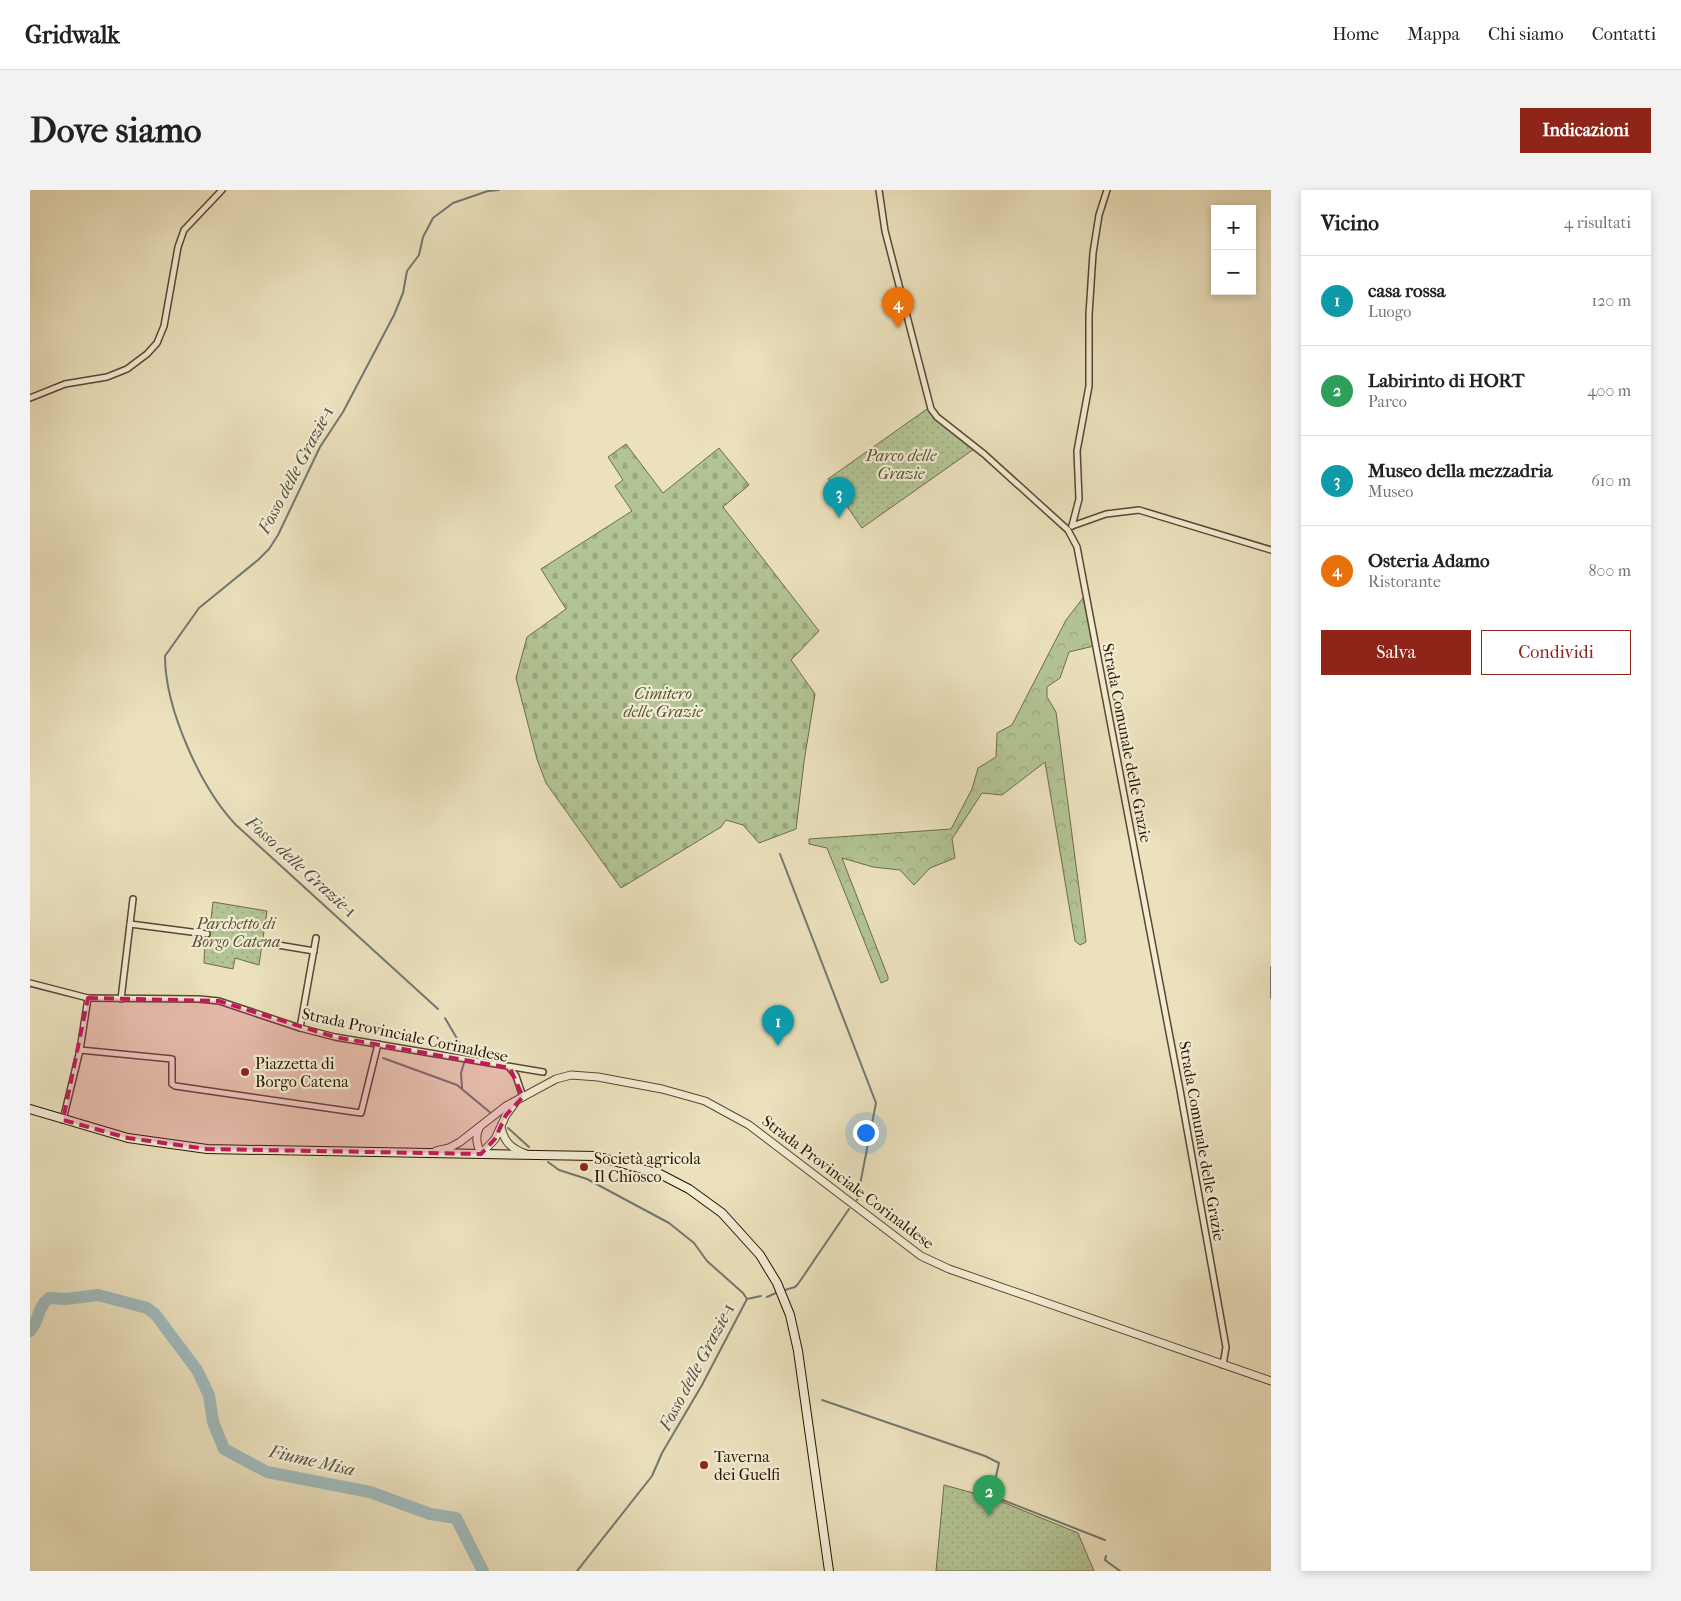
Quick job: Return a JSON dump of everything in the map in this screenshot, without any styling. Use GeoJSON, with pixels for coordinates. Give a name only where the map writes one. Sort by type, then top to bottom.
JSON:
{"type":"FeatureCollection","features":[{"type":"Feature","properties":{"kind":"main road","name":"Strada Provinciale Corinaldese"},"geometry":{"type":"LineString","coordinates":[[30,1109],[128,1138],[207,1149],[481,1154]]}},
{"type":"Feature","properties":{"kind":"main road"},"geometry":{"type":"LineString","coordinates":[[481,1154],[596,1156],[660,1174],[690,1189],[717,1209],[760,1255],[776,1283],[790,1315],[798,1351],[829,1571]]}},
{"type":"Feature","properties":{"kind":"street"},"geometry":{"type":"LineString","coordinates":[[30,398],[65,384],[107,377],[127,369],[147,354],[157,343],[164,326],[178,247],[184,230],[222,190]]}},
{"type":"Feature","properties":{"kind":"street","name":"Strada Comunale delle Grazie"},"geometry":{"type":"LineString","coordinates":[[878,190],[885,231],[925,393],[931,409],[937,417],[984,454],[1070,528],[1077,548],[1180,1090],[1226,1347],[1223,1365]]}},
{"type":"Feature","properties":{"kind":"street"},"geometry":{"type":"LineString","coordinates":[[1070,528],[1079,499],[1077,451],[1090,386],[1089,315],[1093,253],[1099,215],[1107,190]]}},
{"type":"Feature","properties":{"kind":"street"},"geometry":{"type":"LineString","coordinates":[[1070,528],[1100,515],[1139,510],[1271,550]]}},
{"type":"Feature","properties":{"kind":"street"},"geometry":{"type":"LineString","coordinates":[[121,998],[133,899]]}},
{"type":"Feature","properties":{"kind":"street"},"geometry":{"type":"LineString","coordinates":[[130,924],[207,934]]}},
{"type":"Feature","properties":{"kind":"street"},"geometry":{"type":"LineString","coordinates":[[300,1028],[316,938]]}},
{"type":"Feature","properties":{"kind":"street"},"geometry":{"type":"LineString","coordinates":[[266,943],[314,951]]}},
{"type":"Feature","properties":{"kind":"street","name":"Strada Provinciale Corinaldese"},"geometry":{"type":"LineString","coordinates":[[30,984],[88,998],[209,1000],[300,1028],[510,1068],[516,1076],[522,1097]]}},
{"type":"Feature","properties":{"kind":"street"},"geometry":{"type":"LineString","coordinates":[[63,1120],[80,1050],[88,998]]}},
{"type":"Feature","properties":{"kind":"street"},"geometry":{"type":"LineString","coordinates":[[80,1050],[173,1059],[172,1082],[175,1086],[361,1113],[378,1044]]}},
{"type":"Feature","properties":{"kind":"street"},"geometry":{"type":"LineString","coordinates":[[510,1068],[544,1072]]}},
{"type":"Feature","properties":{"kind":"street","name":"Strada Provinciale Corinaldese"},"geometry":{"type":"LineString","coordinates":[[425,1154],[449,1148],[506,1106],[556,1079],[578,1076],[598,1077],[705,1101],[749,1125],[922,1256],[949,1269],[1271,1382]]}},
{"type":"Feature","properties":{"kind":"street","name":"Strada Provinciale Corinaldese"},"geometry":{"type":"LineString","coordinates":[[481,1154],[495,1139],[511,1106],[522,1097]]}},
{"type":"Feature","properties":{"kind":"street"},"geometry":{"type":"LineString","coordinates":[[480,1126],[476,1135],[477,1146],[481,1154]]}},
{"type":"Feature","properties":{"kind":"street"},"geometry":{"type":"LineString","coordinates":[[500,1128],[512,1149],[531,1156]]}},
{"type":"Feature","properties":{"kind":"highlighted area"},"geometry":{"type":"Polygon","coordinates":[[[88,998],[219,1001],[335,1037],[510,1068],[523,1097],[506,1115],[495,1139],[481,1154],[207,1149],[128,1138],[63,1120],[88,998]]]}},
{"type":"Feature","properties":{"kind":"green space","name":"Parco delle Grazie"},"geometry":{"type":"Polygon","coordinates":[[[927,409],[974,449],[862,528],[828,479],[927,409]]]}},
{"type":"Feature","properties":{"kind":"green space","name":"Cimitero delle Grazie"},"geometry":{"type":"Polygon","coordinates":[[[626,444],[663,493],[719,448],[749,485],[723,507],[819,631],[791,660],[815,694],[796,829],[759,843],[743,825],[726,820],[721,827],[621,888],[546,783],[537,759],[516,678],[527,637],[566,609],[541,569],[632,511],[615,486],[623,480],[608,457],[626,444]]]}},
{"type":"Feature","properties":{"kind":"green space"},"geometry":{"type":"Polygon","coordinates":[[[1083,598],[1094,646],[1069,652],[1060,678],[1047,687],[1047,697],[1056,712],[1086,942],[1080,945],[1075,941],[1045,762],[1002,795],[982,793],[952,839],[955,858],[930,868],[914,885],[900,870],[873,867],[842,858],[888,977],[888,980],[881,983],[827,848],[809,844],[809,839],[951,829],[972,789],[978,768],[996,757],[997,733],[1012,725],[1066,620],[1083,598]]]}},
{"type":"Feature","properties":{"kind":"green space","name":"Parchetto di Borgo Catena"},"geometry":{"type":"Polygon","coordinates":[[[213,902],[267,911],[259,965],[235,958],[233,969],[204,963],[205,936],[209,936],[213,902]]]}},
{"type":"Feature","properties":{"kind":"green space"},"geometry":{"type":"Polygon","coordinates":[[[944,1485],[995,1499],[1078,1533],[1094,1571],[936,1571],[944,1485]]]}},
{"type":"Feature","properties":{"kind":"waterway","name":"Fosso delle Grazie-1"},"geometry":{"type":"LineString","coordinates":[[438,1009],[236,825],[223,809],[210,790],[187,746],[171,699],[165,656],[199,608],[258,560],[269,549],[278,535],[320,447],[343,412],[394,315],[403,293],[407,271],[419,255],[423,237],[433,218],[453,203],[488,191],[499,190]]}},
{"type":"Feature","properties":{"kind":"waterway"},"geometry":{"type":"LineString","coordinates":[[780,854],[876,1103],[857,1200]]}},
{"type":"Feature","properties":{"kind":"waterway"},"geometry":{"type":"LineString","coordinates":[[1271,967],[1271,998]]}},
{"type":"Feature","properties":{"kind":"waterway","name":"Fosso delle Grazie-1"},"geometry":{"type":"LineString","coordinates":[[445,1018],[466,1054]]}},
{"type":"Feature","properties":{"kind":"waterway"},"geometry":{"type":"LineString","coordinates":[[383,1058],[457,1085],[492,1114]]}},
{"type":"Feature","properties":{"kind":"waterway","name":"Fosso delle Grazie-1"},"geometry":{"type":"LineString","coordinates":[[462,1088],[461,1073],[464,1063]]}},
{"type":"Feature","properties":{"kind":"waterway","name":"Fosso delle Grazie-1"},"geometry":{"type":"LineString","coordinates":[[508,1128],[529,1147]]}},
{"type":"Feature","properties":{"kind":"waterway","name":"Fosso delle Grazie-1"},"geometry":{"type":"LineString","coordinates":[[548,1162],[559,1170],[587,1179],[669,1223],[694,1243],[707,1261],[743,1293],[747,1299]]}},
{"type":"Feature","properties":{"kind":"waterway"},"geometry":{"type":"LineString","coordinates":[[785,1290],[798,1284],[849,1209]]}},
{"type":"Feature","properties":{"kind":"waterway"},"geometry":{"type":"LineString","coordinates":[[767,1297],[776,1293]]}},
{"type":"Feature","properties":{"kind":"waterway","name":"Fiume Misa"},"geometry":{"type":"LineString","coordinates":[[30,1331],[42,1306],[49,1298],[66,1299],[98,1295],[147,1308],[155,1314],[197,1370],[209,1395],[213,1422],[224,1449],[267,1472],[370,1492],[430,1514],[456,1518],[483,1571]]}},
{"type":"Feature","properties":{"kind":"waterway"},"geometry":{"type":"LineString","coordinates":[[747,1299],[761,1296]]}},
{"type":"Feature","properties":{"kind":"waterway","name":"Fosso delle Grazie-1"},"geometry":{"type":"LineString","coordinates":[[577,1571],[652,1476],[662,1453],[702,1385],[747,1299]]}},
{"type":"Feature","properties":{"kind":"waterway"},"geometry":{"type":"LineString","coordinates":[[822,1400],[985,1456],[999,1463],[992,1494],[1000,1499],[1105,1540]]}},
{"type":"Feature","properties":{"kind":"waterway"},"geometry":{"type":"LineString","coordinates":[[1106,1556],[1105,1560],[1120,1571]]}},
{"type":"Feature","properties":{"kind":"place","name":"Osteria Adamo"},"geometry":{"type":"Point","coordinates":[898,328]}},
{"type":"Feature","properties":{"kind":"place","name":"Museo della mezzadria"},"geometry":{"type":"Point","coordinates":[839,518]}},
{"type":"Feature","properties":{"kind":"place","name":"casa rossa"},"geometry":{"type":"Point","coordinates":[778,1046]}},
{"type":"Feature","properties":{"kind":"place","name":"Piazzetta di Borgo Catena"},"geometry":{"type":"Point","coordinates":[245,1072]}},
{"type":"Feature","properties":{"kind":"place","name":"Società agricola Il Chiosco"},"geometry":{"type":"Point","coordinates":[584,1167]}},
{"type":"Feature","properties":{"kind":"place","name":"Taverna dei Guelfi"},"geometry":{"type":"Point","coordinates":[704,1465]}},
{"type":"Feature","properties":{"kind":"place","name":"Labirinto di HORT"},"geometry":{"type":"Point","coordinates":[989,1516]}}]}
